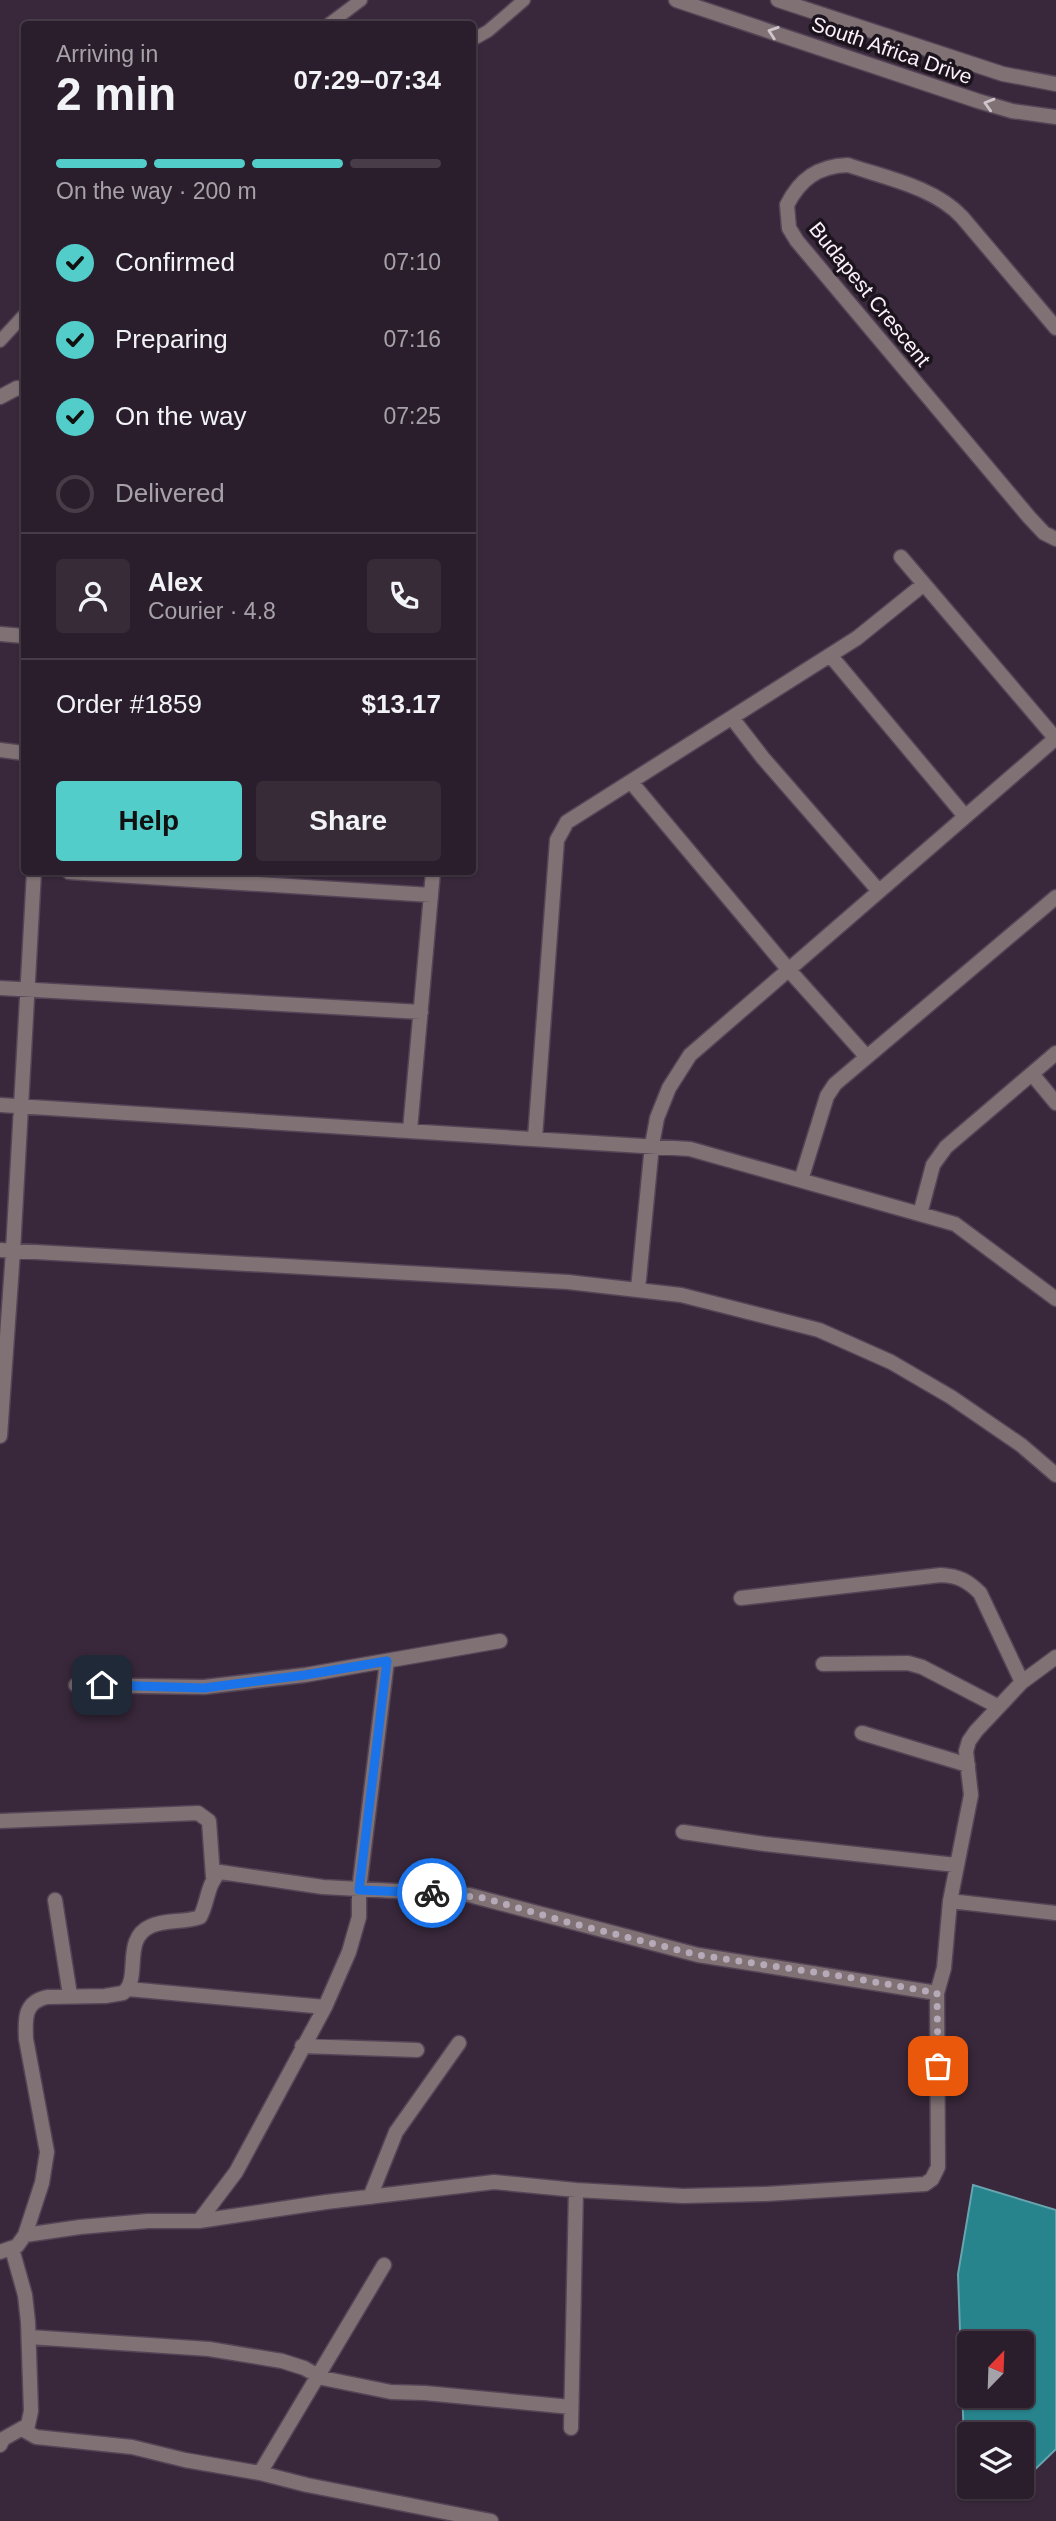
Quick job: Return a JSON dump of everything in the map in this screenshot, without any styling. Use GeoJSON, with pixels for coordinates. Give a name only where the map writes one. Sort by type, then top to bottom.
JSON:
{"type":"FeatureCollection","features":[{"type":"Feature","properties":{"kind":"street","name":"South Africa Drive"},"geometry":{"type":"LineString","coordinates":[[676,0],[965,97],[1012,111],[1056,117]]}},
{"type":"Feature","properties":{"kind":"street","name":"South Africa Drive"},"geometry":{"type":"LineString","coordinates":[[778,0],[1003,74],[1056,84]]}},
{"type":"Feature","properties":{"kind":"street","name":"Budapest Crescent"},"geometry":{"type":"LineString","coordinates":[[1056,328],[957,211],[934,195],[848,165],[834,165],[819,169],[805,178],[787,205],[789,228],[797,241],[1029,517],[1044,533],[1056,539]]}},
{"type":"Feature","properties":{"kind":"street"},"geometry":{"type":"LineString","coordinates":[[0,397],[21,389]]}},
{"type":"Feature","properties":{"kind":"street"},"geometry":{"type":"LineString","coordinates":[[638,1289],[657,1118],[668,1088],[690,1055],[1056,738],[901,557]]}},
{"type":"Feature","properties":{"kind":"street"},"geometry":{"type":"LineString","coordinates":[[535,1138],[557,840],[567,822],[857,638],[924,583]]}},
{"type":"Feature","properties":{"kind":"street"},"geometry":{"type":"LineString","coordinates":[[0,634],[21,636]]}},
{"type":"Feature","properties":{"kind":"street"},"geometry":{"type":"LineString","coordinates":[[830,655],[964,815]]}},
{"type":"Feature","properties":{"kind":"street"},"geometry":{"type":"LineString","coordinates":[[732,718],[763,758],[878,890]]}},
{"type":"Feature","properties":{"kind":"street"},"geometry":{"type":"LineString","coordinates":[[0,750],[21,752]]}},
{"type":"Feature","properties":{"kind":"street"},"geometry":{"type":"LineString","coordinates":[[631,782],[788,969],[866,1056]]}},
{"type":"Feature","properties":{"kind":"street"},"geometry":{"type":"LineString","coordinates":[[0,1436],[7,1250],[20,1106],[34,875]]}},
{"type":"Feature","properties":{"kind":"street"},"geometry":{"type":"LineString","coordinates":[[116,875],[431,895]]}},
{"type":"Feature","properties":{"kind":"street"},"geometry":{"type":"LineString","coordinates":[[410,1130],[433,875]]}},
{"type":"Feature","properties":{"kind":"street"},"geometry":{"type":"LineString","coordinates":[[801,1180],[827,1096],[835,1084],[1056,897]]}},
{"type":"Feature","properties":{"kind":"street"},"geometry":{"type":"LineString","coordinates":[[0,988],[421,1012]]}},
{"type":"Feature","properties":{"kind":"street"},"geometry":{"type":"LineString","coordinates":[[920,1214],[933,1165],[946,1147],[1056,1053]]}},
{"type":"Feature","properties":{"kind":"street"},"geometry":{"type":"LineString","coordinates":[[1032,1074],[1056,1103]]}},
{"type":"Feature","properties":{"kind":"street"},"geometry":{"type":"LineString","coordinates":[[0,1105],[690,1149],[955,1224],[1056,1299]]}},
{"type":"Feature","properties":{"kind":"street"},"geometry":{"type":"LineString","coordinates":[[7,1250],[568,1282],[681,1295],[820,1330],[891,1362],[951,1397],[1021,1445],[1056,1475]]}},
{"type":"Feature","properties":{"kind":"street"},"geometry":{"type":"LineString","coordinates":[[741,1598],[941,1575],[955,1576],[970,1582],[980,1593],[1022,1682]]}},
{"type":"Feature","properties":{"kind":"street"},"geometry":{"type":"LineString","coordinates":[[76,1685],[204,1688],[305,1675],[500,1641]]}},
{"type":"Feature","properties":{"kind":"street"},"geometry":{"type":"LineString","coordinates":[[25,2235],[148,2221],[199,2221],[370,2196],[494,2182],[683,2196],[925,2184],[932,2179],[938,2167],[937,1993],[944,1968],[956,1865],[971,1794],[966,1751],[969,1741],[997,1706],[1022,1682],[1056,1657]]}},
{"type":"Feature","properties":{"kind":"street"},"geometry":{"type":"LineString","coordinates":[[199,2221],[236,2172],[261,2128],[325,2007],[349,1952],[359,1917],[359,1890],[387,1661]]}},
{"type":"Feature","properties":{"kind":"street"},"geometry":{"type":"LineString","coordinates":[[823,1664],[908,1663],[922,1667],[997,1706]]}},
{"type":"Feature","properties":{"kind":"street"},"geometry":{"type":"LineString","coordinates":[[862,1733],[968,1765]]}},
{"type":"Feature","properties":{"kind":"street"},"geometry":{"type":"LineString","coordinates":[[0,1821],[198,1813],[209,1821],[213,1877],[200,1917],[153,1924],[141,1934],[133,1951],[128,1989],[123,1993],[37,1999],[28,2009],[25,2020],[47,2152],[42,2183],[25,2235],[20,2244],[6,2250],[25,2295],[31,2411],[27,2425],[8,2436],[0,2445]]}},
{"type":"Feature","properties":{"kind":"street"},"geometry":{"type":"LineString","coordinates":[[683,1832],[956,1865]]}},
{"type":"Feature","properties":{"kind":"street"},"geometry":{"type":"LineString","coordinates":[[213,1877],[220,1872],[233,1872],[323,1887],[469,1895],[698,1955],[937,1993]]}},
{"type":"Feature","properties":{"kind":"street"},"geometry":{"type":"LineString","coordinates":[[55,1900],[70,1995]]}},
{"type":"Feature","properties":{"kind":"street"},"geometry":{"type":"LineString","coordinates":[[950,1901],[1056,1913]]}},
{"type":"Feature","properties":{"kind":"street"},"geometry":{"type":"LineString","coordinates":[[128,1989],[325,2007]]}},
{"type":"Feature","properties":{"kind":"street"},"geometry":{"type":"LineString","coordinates":[[370,2196],[396,2132],[459,2043]]}},
{"type":"Feature","properties":{"kind":"street"},"geometry":{"type":"LineString","coordinates":[[302,2046],[417,2050]]}},
{"type":"Feature","properties":{"kind":"street"},"geometry":{"type":"LineString","coordinates":[[571,2428],[576,2190]]}},
{"type":"Feature","properties":{"kind":"street"},"geometry":{"type":"LineString","coordinates":[[260,2473],[384,2265]]}},
{"type":"Feature","properties":{"kind":"street"},"geometry":{"type":"LineString","coordinates":[[29,2337],[209,2349],[282,2361],[350,2385],[391,2392],[571,2407]]}},
{"type":"Feature","properties":{"kind":"street"},"geometry":{"type":"LineString","coordinates":[[22,2429],[36,2437],[132,2447],[491,2521]]}},
{"type":"Feature","properties":{"kind":"lane"},"geometry":{"type":"LineString","coordinates":[[333,21],[361,0]]}},
{"type":"Feature","properties":{"kind":"lane"},"geometry":{"type":"LineString","coordinates":[[476,38],[488,31],[524,0]]}},
{"type":"Feature","properties":{"kind":"lane"},"geometry":{"type":"LineString","coordinates":[[0,341],[21,318]]}},
{"type":"Feature","properties":{"kind":"water"},"geometry":{"type":"Polygon","coordinates":[[[973,2185],[1056,2210],[1056,2449],[1034,2470],[1034,2422],[963,2422],[963,2408],[1034,2408],[1034,2331],[960,2331],[958,2274],[973,2185]]]}},
{"type":"Feature","properties":{"kind":"way so far"},"geometry":{"type":"LineString","coordinates":[[432,1893],[484,1898],[698,1955],[937,1993],[938,2066]]}},
{"type":"Feature","properties":{"kind":"route"},"geometry":{"type":"LineString","coordinates":[[102,1685],[204,1688],[387,1661],[359,1890],[432,1893]]}}]}
